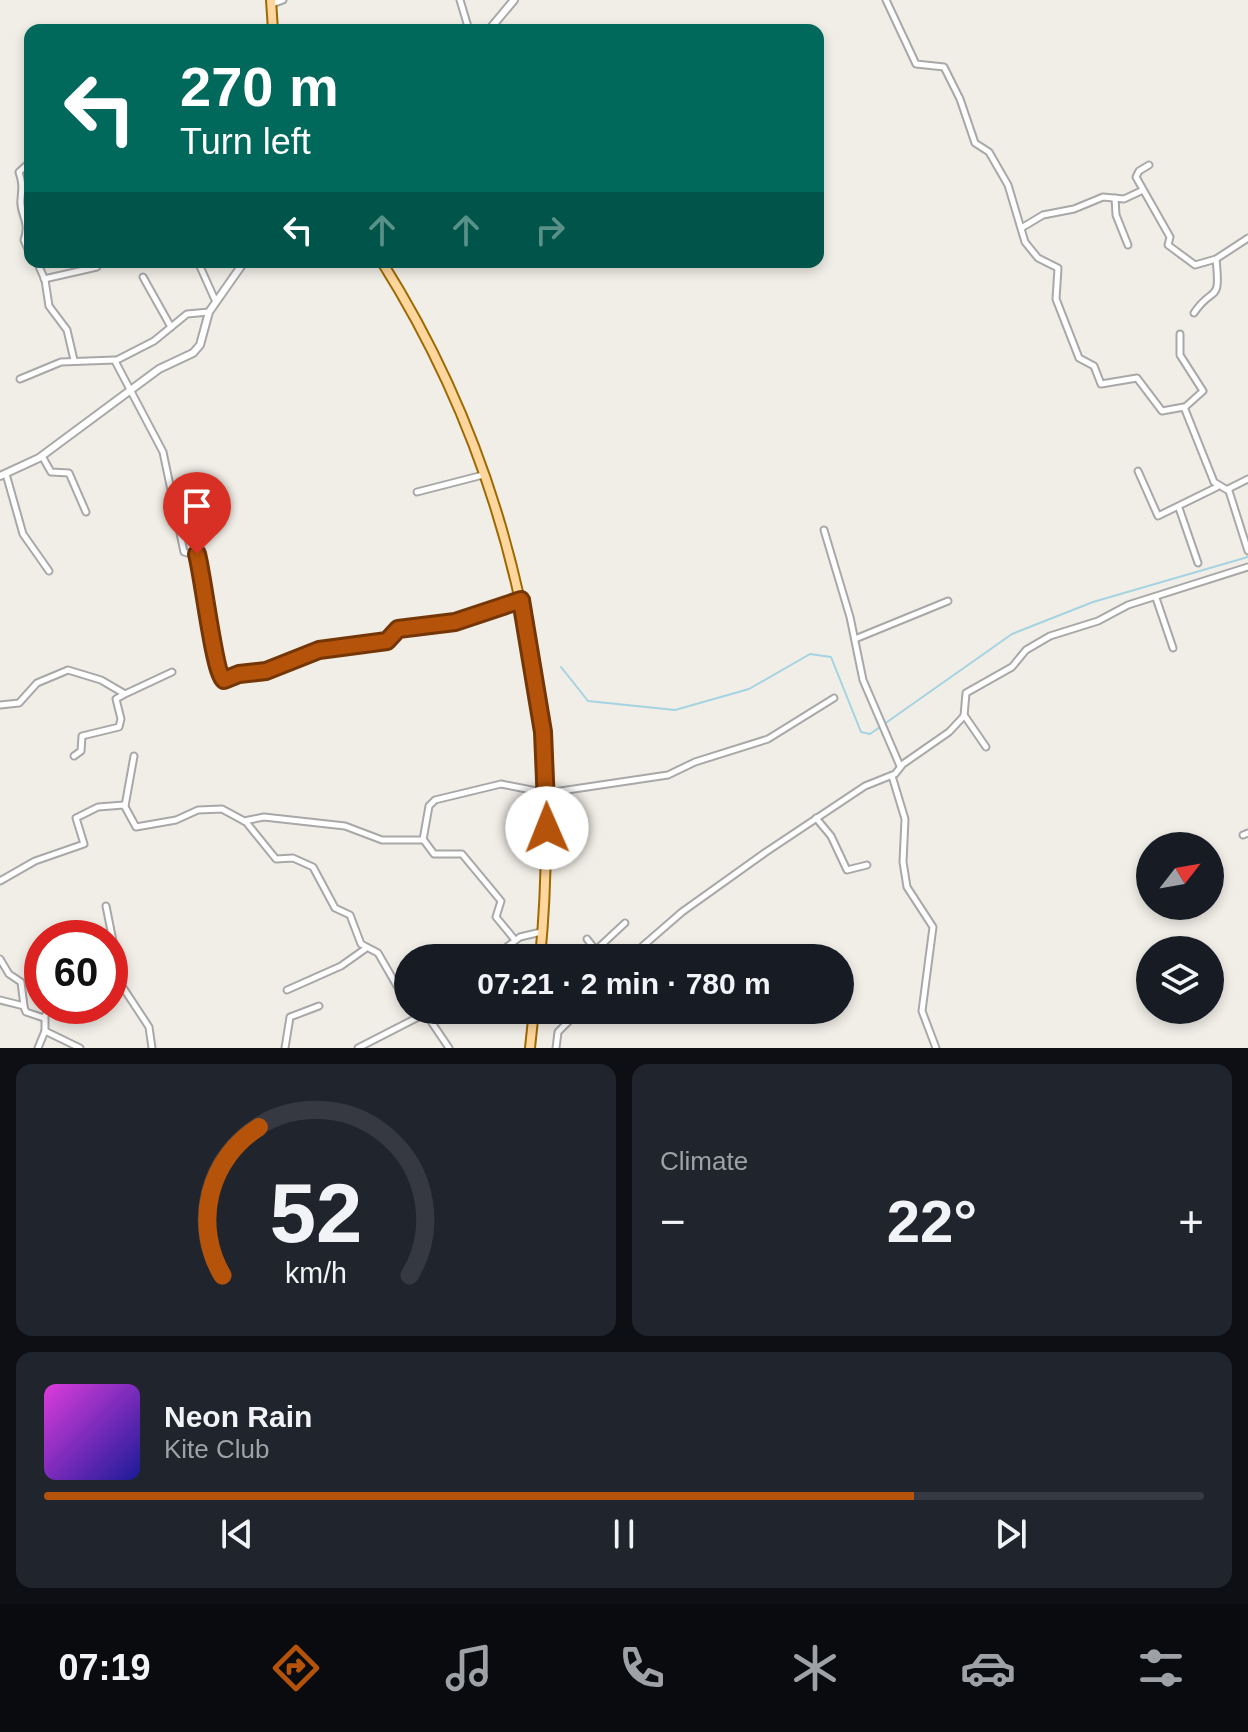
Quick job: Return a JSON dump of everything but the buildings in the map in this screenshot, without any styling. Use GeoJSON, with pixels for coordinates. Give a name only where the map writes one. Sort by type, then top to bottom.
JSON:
{"type":"FeatureCollection","features":[{"type":"Feature","properties":{"kind":"main road"},"geometry":{"type":"LineString","coordinates":[[271,2],[273,24]]}},
{"type":"Feature","properties":{"kind":"main road"},"geometry":{"type":"LineString","coordinates":[[386,268],[426,337],[484,475],[521,600],[535,673],[547,793],[541,944]]}},
{"type":"Feature","properties":{"kind":"main road"},"geometry":{"type":"LineString","coordinates":[[530,1048],[533,1024]]}},
{"type":"Feature","properties":{"kind":"street"},"geometry":{"type":"LineString","coordinates":[[271,2],[283,0]]}},
{"type":"Feature","properties":{"kind":"street"},"geometry":{"type":"LineString","coordinates":[[460,0],[467,24]]}},
{"type":"Feature","properties":{"kind":"street"},"geometry":{"type":"LineString","coordinates":[[494,24],[514,0]]}},
{"type":"Feature","properties":{"kind":"street"},"geometry":{"type":"LineString","coordinates":[[886,0],[916,64],[944,67],[960,99],[973,140],[989,152],[1008,185],[1025,242],[1036,256],[1058,268],[1056,299],[1078,355],[1094,366],[1099,383],[1112,385],[1137,378],[1162,411],[1184,408],[1203,391],[1180,355],[1180,334]]}},
{"type":"Feature","properties":{"kind":"street"},"geometry":{"type":"LineString","coordinates":[[1149,165],[1136,175],[1141,190],[1170,237],[1168,245],[1195,265],[1216,259],[1248,238]]}},
{"type":"Feature","properties":{"kind":"street"},"geometry":{"type":"LineString","coordinates":[[24,167],[19,172],[24,188],[21,201],[24,213]]}},
{"type":"Feature","properties":{"kind":"street"},"geometry":{"type":"LineString","coordinates":[[1023,227],[1043,215],[1074,209],[1106,197],[1124,199],[1141,190]]}},
{"type":"Feature","properties":{"kind":"street"},"geometry":{"type":"LineString","coordinates":[[1115,198],[1116,218],[1128,245]]}},
{"type":"Feature","properties":{"kind":"street"},"geometry":{"type":"LineString","coordinates":[[1194,313],[1199,305],[1213,298],[1219,288],[1216,259]]}},
{"type":"Feature","properties":{"kind":"street"},"geometry":{"type":"LineString","coordinates":[[39,268],[49,306],[67,330],[74,360]]}},
{"type":"Feature","properties":{"kind":"street"},"geometry":{"type":"LineString","coordinates":[[44,279],[93,268]]}},
{"type":"Feature","properties":{"kind":"street"},"geometry":{"type":"LineString","coordinates":[[201,268],[216,302]]}},
{"type":"Feature","properties":{"kind":"street"},"geometry":{"type":"LineString","coordinates":[[49,571],[23,534],[3,475],[42,456],[162,367],[196,350],[209,312],[240,268]]}},
{"type":"Feature","properties":{"kind":"street"},"geometry":{"type":"LineString","coordinates":[[143,277],[171,327]]}},
{"type":"Feature","properties":{"kind":"street"},"geometry":{"type":"LineString","coordinates":[[20,379],[46,367],[74,360],[115,360],[137,351],[191,312],[209,312]]}},
{"type":"Feature","properties":{"kind":"street"},"geometry":{"type":"LineString","coordinates":[[115,360],[163,452],[184,552],[197,555],[211,616],[217,672],[223,680],[239,674],[266,671],[319,650],[387,641],[398,629],[455,622],[521,600]]}},
{"type":"Feature","properties":{"kind":"street"},"geometry":{"type":"LineString","coordinates":[[1184,408],[1217,487]]}},
{"type":"Feature","properties":{"kind":"street"},"geometry":{"type":"LineString","coordinates":[[42,456],[51,472],[69,473],[86,512]]}},
{"type":"Feature","properties":{"kind":"street"},"geometry":{"type":"LineString","coordinates":[[1138,471],[1157,515],[1179,508],[1217,487],[1228,489],[1248,479]]}},
{"type":"Feature","properties":{"kind":"street"},"geometry":{"type":"LineString","coordinates":[[417,492],[484,475]]}},
{"type":"Feature","properties":{"kind":"street"},"geometry":{"type":"LineString","coordinates":[[1228,489],[1248,551]]}},
{"type":"Feature","properties":{"kind":"street"},"geometry":{"type":"LineString","coordinates":[[1179,508],[1198,563]]}},
{"type":"Feature","properties":{"kind":"street"},"geometry":{"type":"LineString","coordinates":[[824,530],[855,639],[863,680],[900,766]]}},
{"type":"Feature","properties":{"kind":"street"},"geometry":{"type":"LineString","coordinates":[[986,747],[964,715],[964,695],[1012,667],[1031,646],[1052,635],[1098,621],[1123,607],[1248,567]]}},
{"type":"Feature","properties":{"kind":"street"},"geometry":{"type":"LineString","coordinates":[[1156,598],[1173,648]]}},
{"type":"Feature","properties":{"kind":"street"},"geometry":{"type":"LineString","coordinates":[[855,639],[948,601]]}},
{"type":"Feature","properties":{"kind":"street"},"geometry":{"type":"LineString","coordinates":[[0,705],[19,703],[37,683],[72,669],[124,694]]}},
{"type":"Feature","properties":{"kind":"street"},"geometry":{"type":"LineString","coordinates":[[74,756],[81,751],[82,736],[119,727],[121,719],[116,699],[172,672]]}},
{"type":"Feature","properties":{"kind":"street"},"geometry":{"type":"LineString","coordinates":[[515,940],[496,917],[502,902],[472,871],[462,854],[434,854],[423,839],[432,801],[501,784],[547,793],[672,774],[695,762],[768,739],[834,698]]}},
{"type":"Feature","properties":{"kind":"street"},"geometry":{"type":"LineString","coordinates":[[645,944],[682,912],[816,818],[865,786],[892,776],[900,766],[941,739],[964,715]]}},
{"type":"Feature","properties":{"kind":"street"},"geometry":{"type":"LineString","coordinates":[[134,756],[125,806],[136,827],[176,820],[211,807],[222,809],[244,821],[276,859],[293,858],[316,870],[335,908],[350,915],[359,941],[365,949],[378,953],[394,980]]}},
{"type":"Feature","properties":{"kind":"street"},"geometry":{"type":"LineString","coordinates":[[892,776],[905,819],[903,862],[907,887],[933,927],[922,1011],[936,1048]]}},
{"type":"Feature","properties":{"kind":"street"},"geometry":{"type":"LineString","coordinates":[[0,881],[35,861],[84,844],[78,816],[98,807],[125,806]]}},
{"type":"Feature","properties":{"kind":"street"},"geometry":{"type":"LineString","coordinates":[[244,821],[264,817],[345,826],[382,840],[423,839]]}},
{"type":"Feature","properties":{"kind":"street"},"geometry":{"type":"LineString","coordinates":[[816,818],[831,836],[847,870],[867,865]]}},
{"type":"Feature","properties":{"kind":"street"},"geometry":{"type":"LineString","coordinates":[[106,906],[122,986],[148,1025],[152,1048]]}},
{"type":"Feature","properties":{"kind":"street"},"geometry":{"type":"LineString","coordinates":[[602,944],[625,923]]}},
{"type":"Feature","properties":{"kind":"street"},"geometry":{"type":"LineString","coordinates":[[510,944],[542,931]]}},
{"type":"Feature","properties":{"kind":"street"},"geometry":{"type":"LineString","coordinates":[[587,939],[591,944]]}},
{"type":"Feature","properties":{"kind":"street"},"geometry":{"type":"LineString","coordinates":[[287,990],[341,966],[365,949]]}},
{"type":"Feature","properties":{"kind":"street"},"geometry":{"type":"LineString","coordinates":[[0,959],[9,974],[21,982],[24,1007],[0,1000]]}},
{"type":"Feature","properties":{"kind":"street"},"geometry":{"type":"LineString","coordinates":[[285,1048],[290,1017],[319,1006]]}},
{"type":"Feature","properties":{"kind":"street"},"geometry":{"type":"LineString","coordinates":[[38,1048],[45,1024]]}},
{"type":"Feature","properties":{"kind":"street"},"geometry":{"type":"LineString","coordinates":[[358,1048],[407,1024]]}},
{"type":"Feature","properties":{"kind":"street"},"geometry":{"type":"LineString","coordinates":[[436,1024],[449,1048]]}},
{"type":"Feature","properties":{"kind":"street"},"geometry":{"type":"LineString","coordinates":[[556,1048],[558,1032],[566,1024]]}},
{"type":"Feature","properties":{"kind":"street"},"geometry":{"type":"LineString","coordinates":[[45,1031],[80,1048]]}},
{"type":"Feature","properties":{"kind":"waterway"},"geometry":{"type":"LineString","coordinates":[[561,667],[588,701],[675,710],[749,689],[810,654],[831,657],[861,732],[870,734],[1012,634],[1093,602],[1248,557]]}},
{"type":"Feature","properties":{"kind":"route"},"geometry":{"type":"LineString","coordinates":[[197,554],[211,616],[217,672],[224,680],[249,672],[260,673],[319,650],[387,641],[398,629],[455,622],[521,600],[543,732],[547,828]]}}]}
